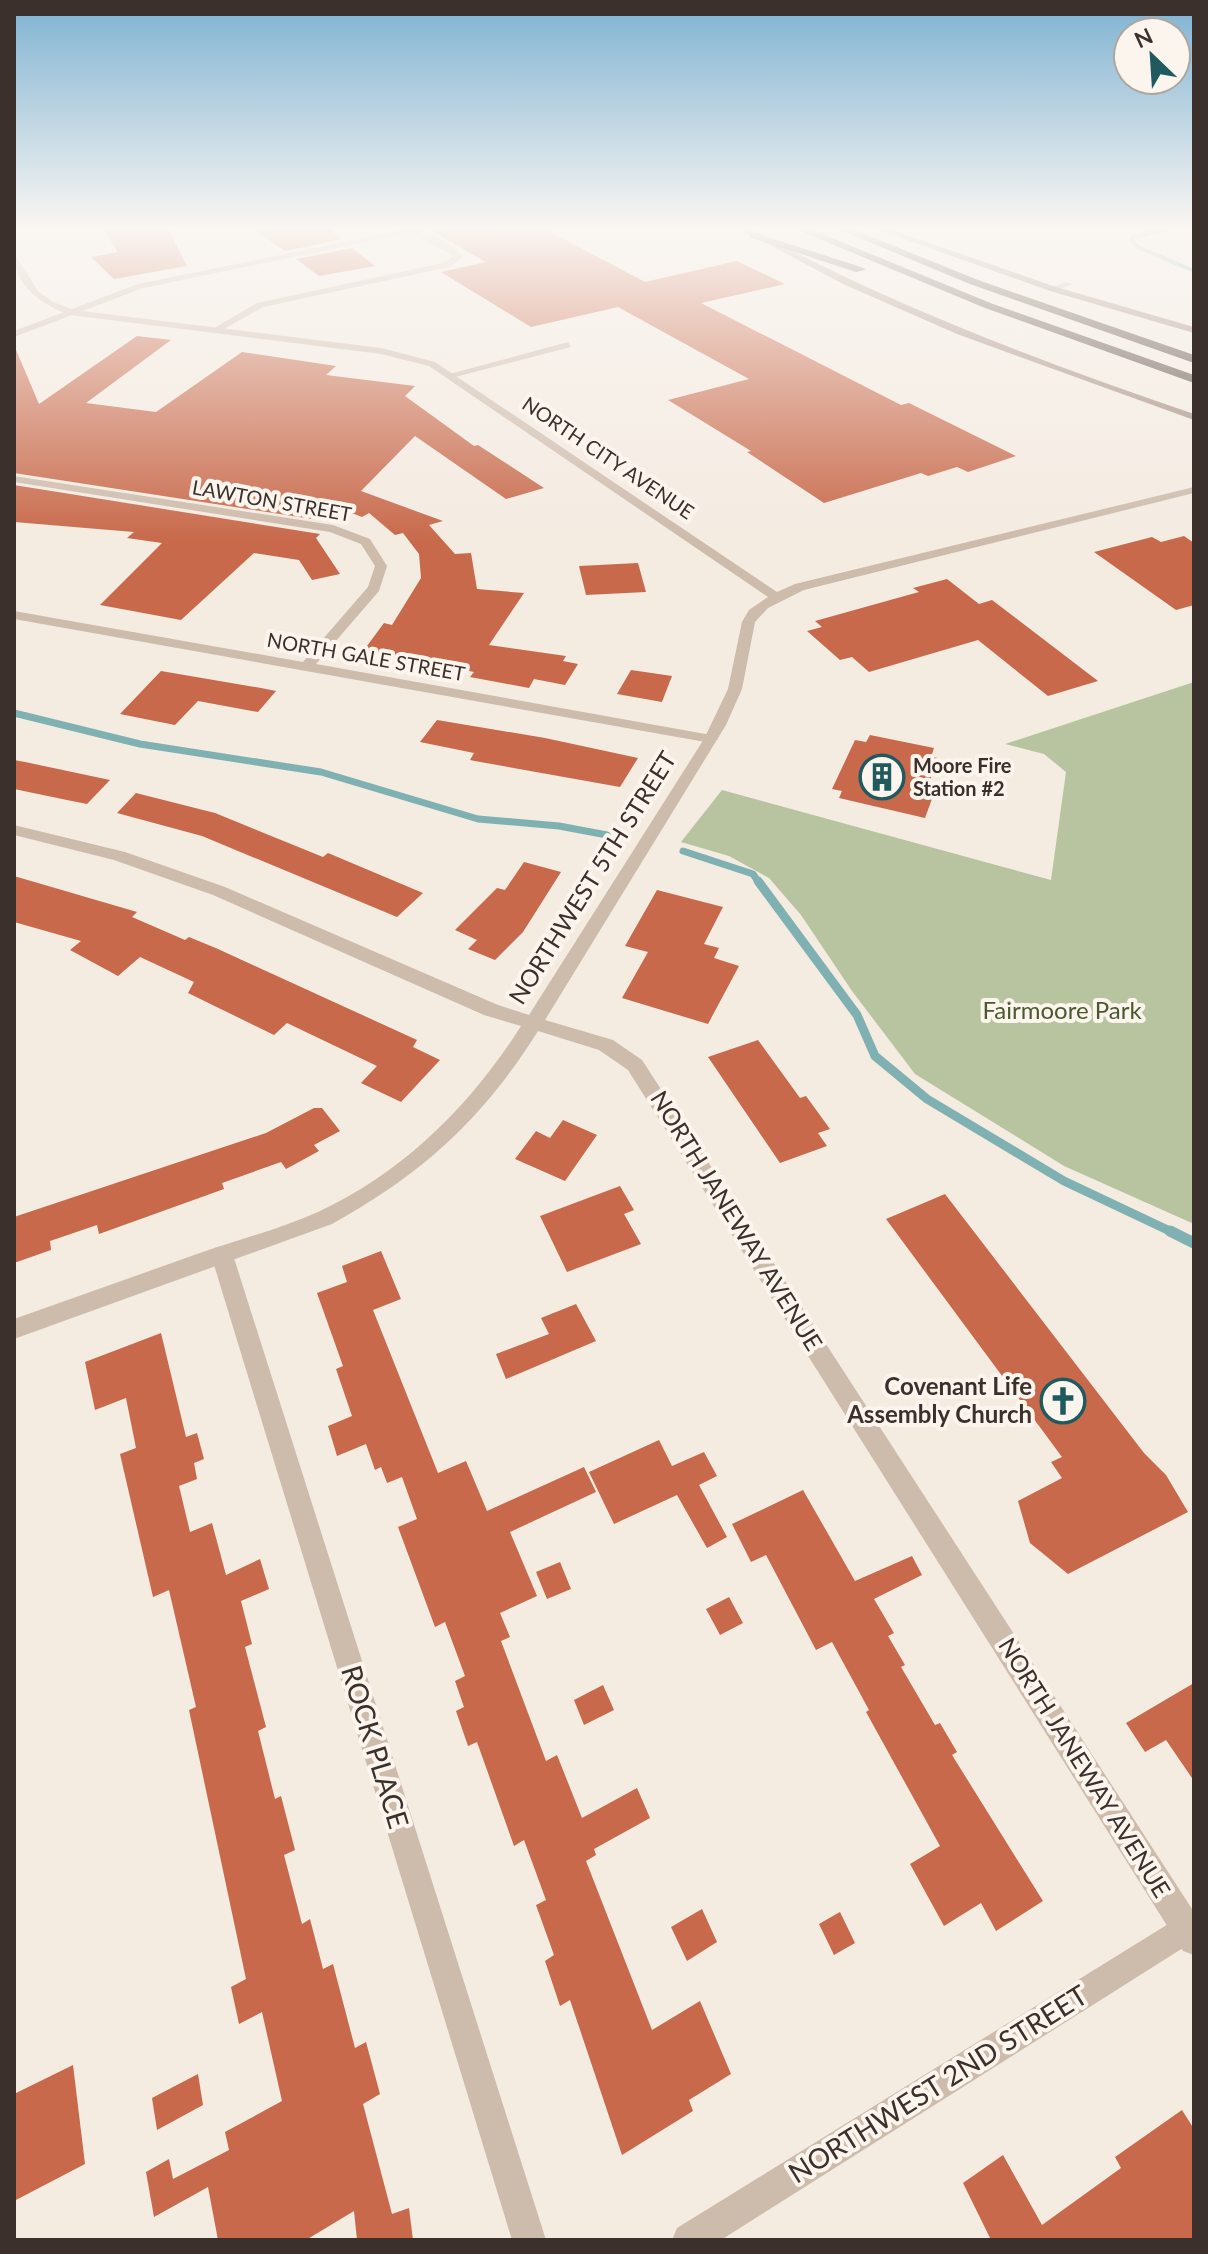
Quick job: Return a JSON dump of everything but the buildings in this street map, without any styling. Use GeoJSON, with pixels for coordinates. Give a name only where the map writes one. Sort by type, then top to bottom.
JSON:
{"type":"FeatureCollection","features":[{"type":"Feature","properties":{"kind":"highway"},"geometry":{"type":"LineString","coordinates":[[1057,330],[1194,379]]}},
{"type":"Feature","properties":{"kind":"highway"},"geometry":{"type":"LineString","coordinates":[[1117,330],[1194,356]]}},
{"type":"Feature","properties":{"kind":"highway"},"geometry":{"type":"LineString","coordinates":[[1130,330],[1194,356]]}},
{"type":"Feature","properties":{"kind":"main road"},"geometry":{"type":"LineString","coordinates":[[960,330],[1194,417]]}},
{"type":"Feature","properties":{"kind":"street","name":"NORTH CITY AVENUE"},"geometry":{"type":"LineString","coordinates":[[208,330],[399,354],[421,360],[451,375],[776,597]]}},
{"type":"Feature","properties":{"kind":"street"},"geometry":{"type":"LineString","coordinates":[[451,375],[568,345]]}},
{"type":"Feature","properties":{"kind":"street","name":"LAWTON STREET"},"geometry":{"type":"LineString","coordinates":[[14,479],[333,529],[366,542],[381,566],[374,588],[306,667]]}},
{"type":"Feature","properties":{"kind":"street","name":"NORTHWEST 5TH STREET"},"geometry":{"type":"LineString","coordinates":[[14,1329],[325,1218],[405,1172],[441,1144],[475,1110],[533,1023],[711,739],[737,681],[741,641],[748,621],[762,605],[800,587],[1194,490]]}},
{"type":"Feature","properties":{"kind":"street","name":"NORTH GALE STREET"},"geometry":{"type":"LineString","coordinates":[[14,615],[711,739]]}},
{"type":"Feature","properties":{"kind":"street","name":"NORTH JANEWAY AVENUE"},"geometry":{"type":"LineString","coordinates":[[14,830],[119,856],[219,891],[491,1010],[606,1045],[635,1065],[1190,1934]]}},
{"type":"Feature","properties":{"kind":"street","name":"ROCK PLACE"},"geometry":{"type":"LineString","coordinates":[[222,1255],[529,2240]]}},
{"type":"Feature","properties":{"kind":"street","name":"NORTHWEST 2ND STREET"},"geometry":{"type":"LineString","coordinates":[[689,2240],[1190,1934]]}},
{"type":"Feature","properties":{"kind":"green space","name":"Fairmoore Park"},"geometry":{"type":"Polygon","coordinates":[[[1194,682],[1194,1224],[1064,1166],[915,1074],[852,991],[801,915],[769,878],[729,856],[681,842],[722,790],[1051,880],[1066,772],[1044,754],[1005,744],[1194,682]]]}},
{"type":"Feature","properties":{"kind":"waterway"},"geometry":{"type":"LineString","coordinates":[[14,713],[140,744],[321,772],[478,819],[559,826],[607,835]]}},
{"type":"Feature","properties":{"kind":"waterway"},"geometry":{"type":"LineString","coordinates":[[683,851],[753,874],[759,883]]}},
{"type":"Feature","properties":{"kind":"waterway"},"geometry":{"type":"LineString","coordinates":[[758,881],[857,1015],[875,1056],[927,1099],[1064,1181],[1174,1233]]}},
{"type":"Feature","properties":{"kind":"waterway"},"geometry":{"type":"LineString","coordinates":[[1170,1231],[1174,1233]]}},
{"type":"Feature","properties":{"kind":"waterway"},"geometry":{"type":"LineString","coordinates":[[1174,1233],[1194,1243]]}},
{"type":"Feature","properties":{"kind":"place","name":"Moore Fire Station #2"},"geometry":{"type":"Point","coordinates":[882,777]}},
{"type":"Feature","properties":{"kind":"place","name":"Covenant Life Assembly Church"},"geometry":{"type":"Point","coordinates":[1063,1401]}}]}
